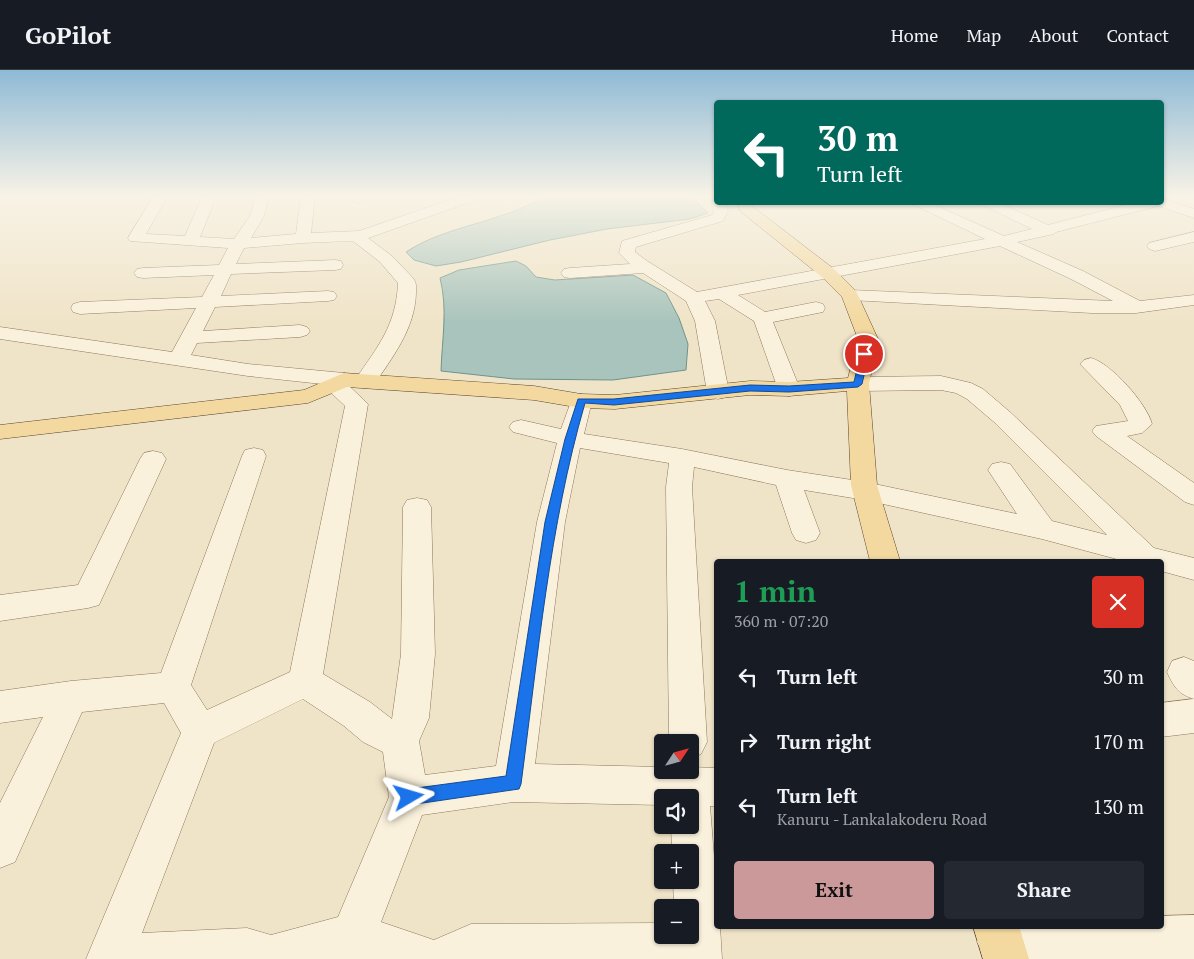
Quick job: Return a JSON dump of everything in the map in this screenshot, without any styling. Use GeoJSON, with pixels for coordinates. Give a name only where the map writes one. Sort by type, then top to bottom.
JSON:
{"type":"FeatureCollection","features":[{"type":"Feature","properties":{"kind":"main road"},"geometry":{"type":"LineString","coordinates":[[784,238],[828,273],[850,295],[868,339],[858,384],[866,496],[884,559]]}},
{"type":"Feature","properties":{"kind":"main road"},"geometry":{"type":"LineString","coordinates":[[0,432],[308,396],[347,382],[534,393],[581,400],[614,402],[750,388],[789,389],[858,384]]}},
{"type":"Feature","properties":{"kind":"street"},"geometry":{"type":"LineString","coordinates":[[143,238],[238,244],[298,238]]}},
{"type":"Feature","properties":{"kind":"street"},"geometry":{"type":"LineString","coordinates":[[178,360],[242,238]]}},
{"type":"Feature","properties":{"kind":"street"},"geometry":{"type":"LineString","coordinates":[[0,333],[248,370],[347,382],[388,350],[404,316],[408,298],[407,282],[386,259],[361,238]]}},
{"type":"Feature","properties":{"kind":"street"},"geometry":{"type":"LineString","coordinates":[[647,238],[628,244],[628,253],[639,263],[694,298],[705,321],[718,392]]}},
{"type":"Feature","properties":{"kind":"street"},"geometry":{"type":"LineString","coordinates":[[995,238],[1077,275],[1136,307]]}},
{"type":"Feature","properties":{"kind":"street"},"geometry":{"type":"LineString","coordinates":[[694,298],[1018,238]]}},
{"type":"Feature","properties":{"kind":"street"},"geometry":{"type":"LineString","coordinates":[[1154,246],[1187,238]]}},
{"type":"Feature","properties":{"kind":"street"},"geometry":{"type":"LineString","coordinates":[[586,263],[639,263]]}},
{"type":"Feature","properties":{"kind":"street"},"geometry":{"type":"LineString","coordinates":[[570,273],[639,263]]}},
{"type":"Feature","properties":{"kind":"street"},"geometry":{"type":"LineString","coordinates":[[143,273],[335,265]]}},
{"type":"Feature","properties":{"kind":"street"},"geometry":{"type":"LineString","coordinates":[[722,293],[762,318],[789,389]]}},
{"type":"Feature","properties":{"kind":"street"},"geometry":{"type":"LineString","coordinates":[[850,295],[1092,307],[1136,307],[1194,300]]}},
{"type":"Feature","properties":{"kind":"street"},"geometry":{"type":"LineString","coordinates":[[80,308],[328,296]]}},
{"type":"Feature","properties":{"kind":"street"},"geometry":{"type":"LineString","coordinates":[[762,318],[816,308]]}},
{"type":"Feature","properties":{"kind":"street"},"geometry":{"type":"LineString","coordinates":[[189,338],[300,331]]}},
{"type":"Feature","properties":{"kind":"street"},"geometry":{"type":"LineString","coordinates":[[1091,364],[1130,403],[1140,417],[1140,424],[1134,428],[1104,431],[1194,496]]}},
{"type":"Feature","properties":{"kind":"street"},"geometry":{"type":"LineString","coordinates":[[305,681],[357,404],[347,382]]}},
{"type":"Feature","properties":{"kind":"street"},"geometry":{"type":"LineString","coordinates":[[858,384],[941,383],[963,388],[975,394],[1002,417],[1144,555]]}},
{"type":"Feature","properties":{"kind":"street"},"geometry":{"type":"LineString","coordinates":[[513,784],[551,522],[581,400]]}},
{"type":"Feature","properties":{"kind":"street"},"geometry":{"type":"LineString","coordinates":[[521,427],[570,439],[682,457],[866,496],[1042,529],[1158,559]]}},
{"type":"Feature","properties":{"kind":"street"},"geometry":{"type":"LineString","coordinates":[[173,687],[254,456]]}},
{"type":"Feature","properties":{"kind":"street"},"geometry":{"type":"LineString","coordinates":[[682,457],[679,487],[688,734]]}},
{"type":"Feature","properties":{"kind":"street"},"geometry":{"type":"LineString","coordinates":[[0,608],[88,596],[154,459]]}},
{"type":"Feature","properties":{"kind":"street"},"geometry":{"type":"LineString","coordinates":[[1001,470],[1042,529]]}},
{"type":"Feature","properties":{"kind":"street"},"geometry":{"type":"LineString","coordinates":[[787,479],[806,533]]}},
{"type":"Feature","properties":{"kind":"street"},"geometry":{"type":"LineString","coordinates":[[353,936],[409,797],[400,741],[411,718],[418,654],[417,507]]}},
{"type":"Feature","properties":{"kind":"street"},"geometry":{"type":"LineString","coordinates":[[1164,561],[1194,569]]}},
{"type":"Feature","properties":{"kind":"street"},"geometry":{"type":"LineString","coordinates":[[305,681],[200,731],[109,959],[247,951],[271,959],[353,936],[424,959]]}},
{"type":"Feature","properties":{"kind":"street"},"geometry":{"type":"LineString","coordinates":[[305,681],[357,714],[376,730],[400,741]]}},
{"type":"Feature","properties":{"kind":"street"},"geometry":{"type":"LineString","coordinates":[[173,687],[200,731]]}},
{"type":"Feature","properties":{"kind":"street"},"geometry":{"type":"LineString","coordinates":[[0,707],[71,697],[173,687]]}},
{"type":"Feature","properties":{"kind":"street"},"geometry":{"type":"LineString","coordinates":[[0,847],[71,697]]}},
{"type":"Feature","properties":{"kind":"street"},"geometry":{"type":"LineString","coordinates":[[1164,720],[1194,716]]}},
{"type":"Feature","properties":{"kind":"street"},"geometry":{"type":"LineString","coordinates":[[409,797],[513,784],[695,788],[699,953],[471,947],[445,959]]}},
{"type":"Feature","properties":{"kind":"street"},"geometry":{"type":"LineString","coordinates":[[1001,942],[1194,938]]}},
{"type":"Feature","properties":{"kind":"water"},"geometry":{"type":"Polygon","coordinates":[[[433,238],[558,238],[461,262],[436,266],[414,260],[406,252],[433,238]]]}},
{"type":"Feature","properties":{"kind":"water"},"geometry":{"type":"Polygon","coordinates":[[[516,261],[526,266],[536,277],[555,280],[633,275],[666,293],[679,318],[688,344],[686,370],[613,380],[514,379],[441,371],[444,301],[440,278],[459,270],[516,261]]]}},
{"type":"Feature","properties":{"kind":"route"},"geometry":{"type":"LineString","coordinates":[[409,797],[513,784],[551,522],[581,400],[614,402],[750,388],[789,389],[858,384],[864,354]]}}]}
